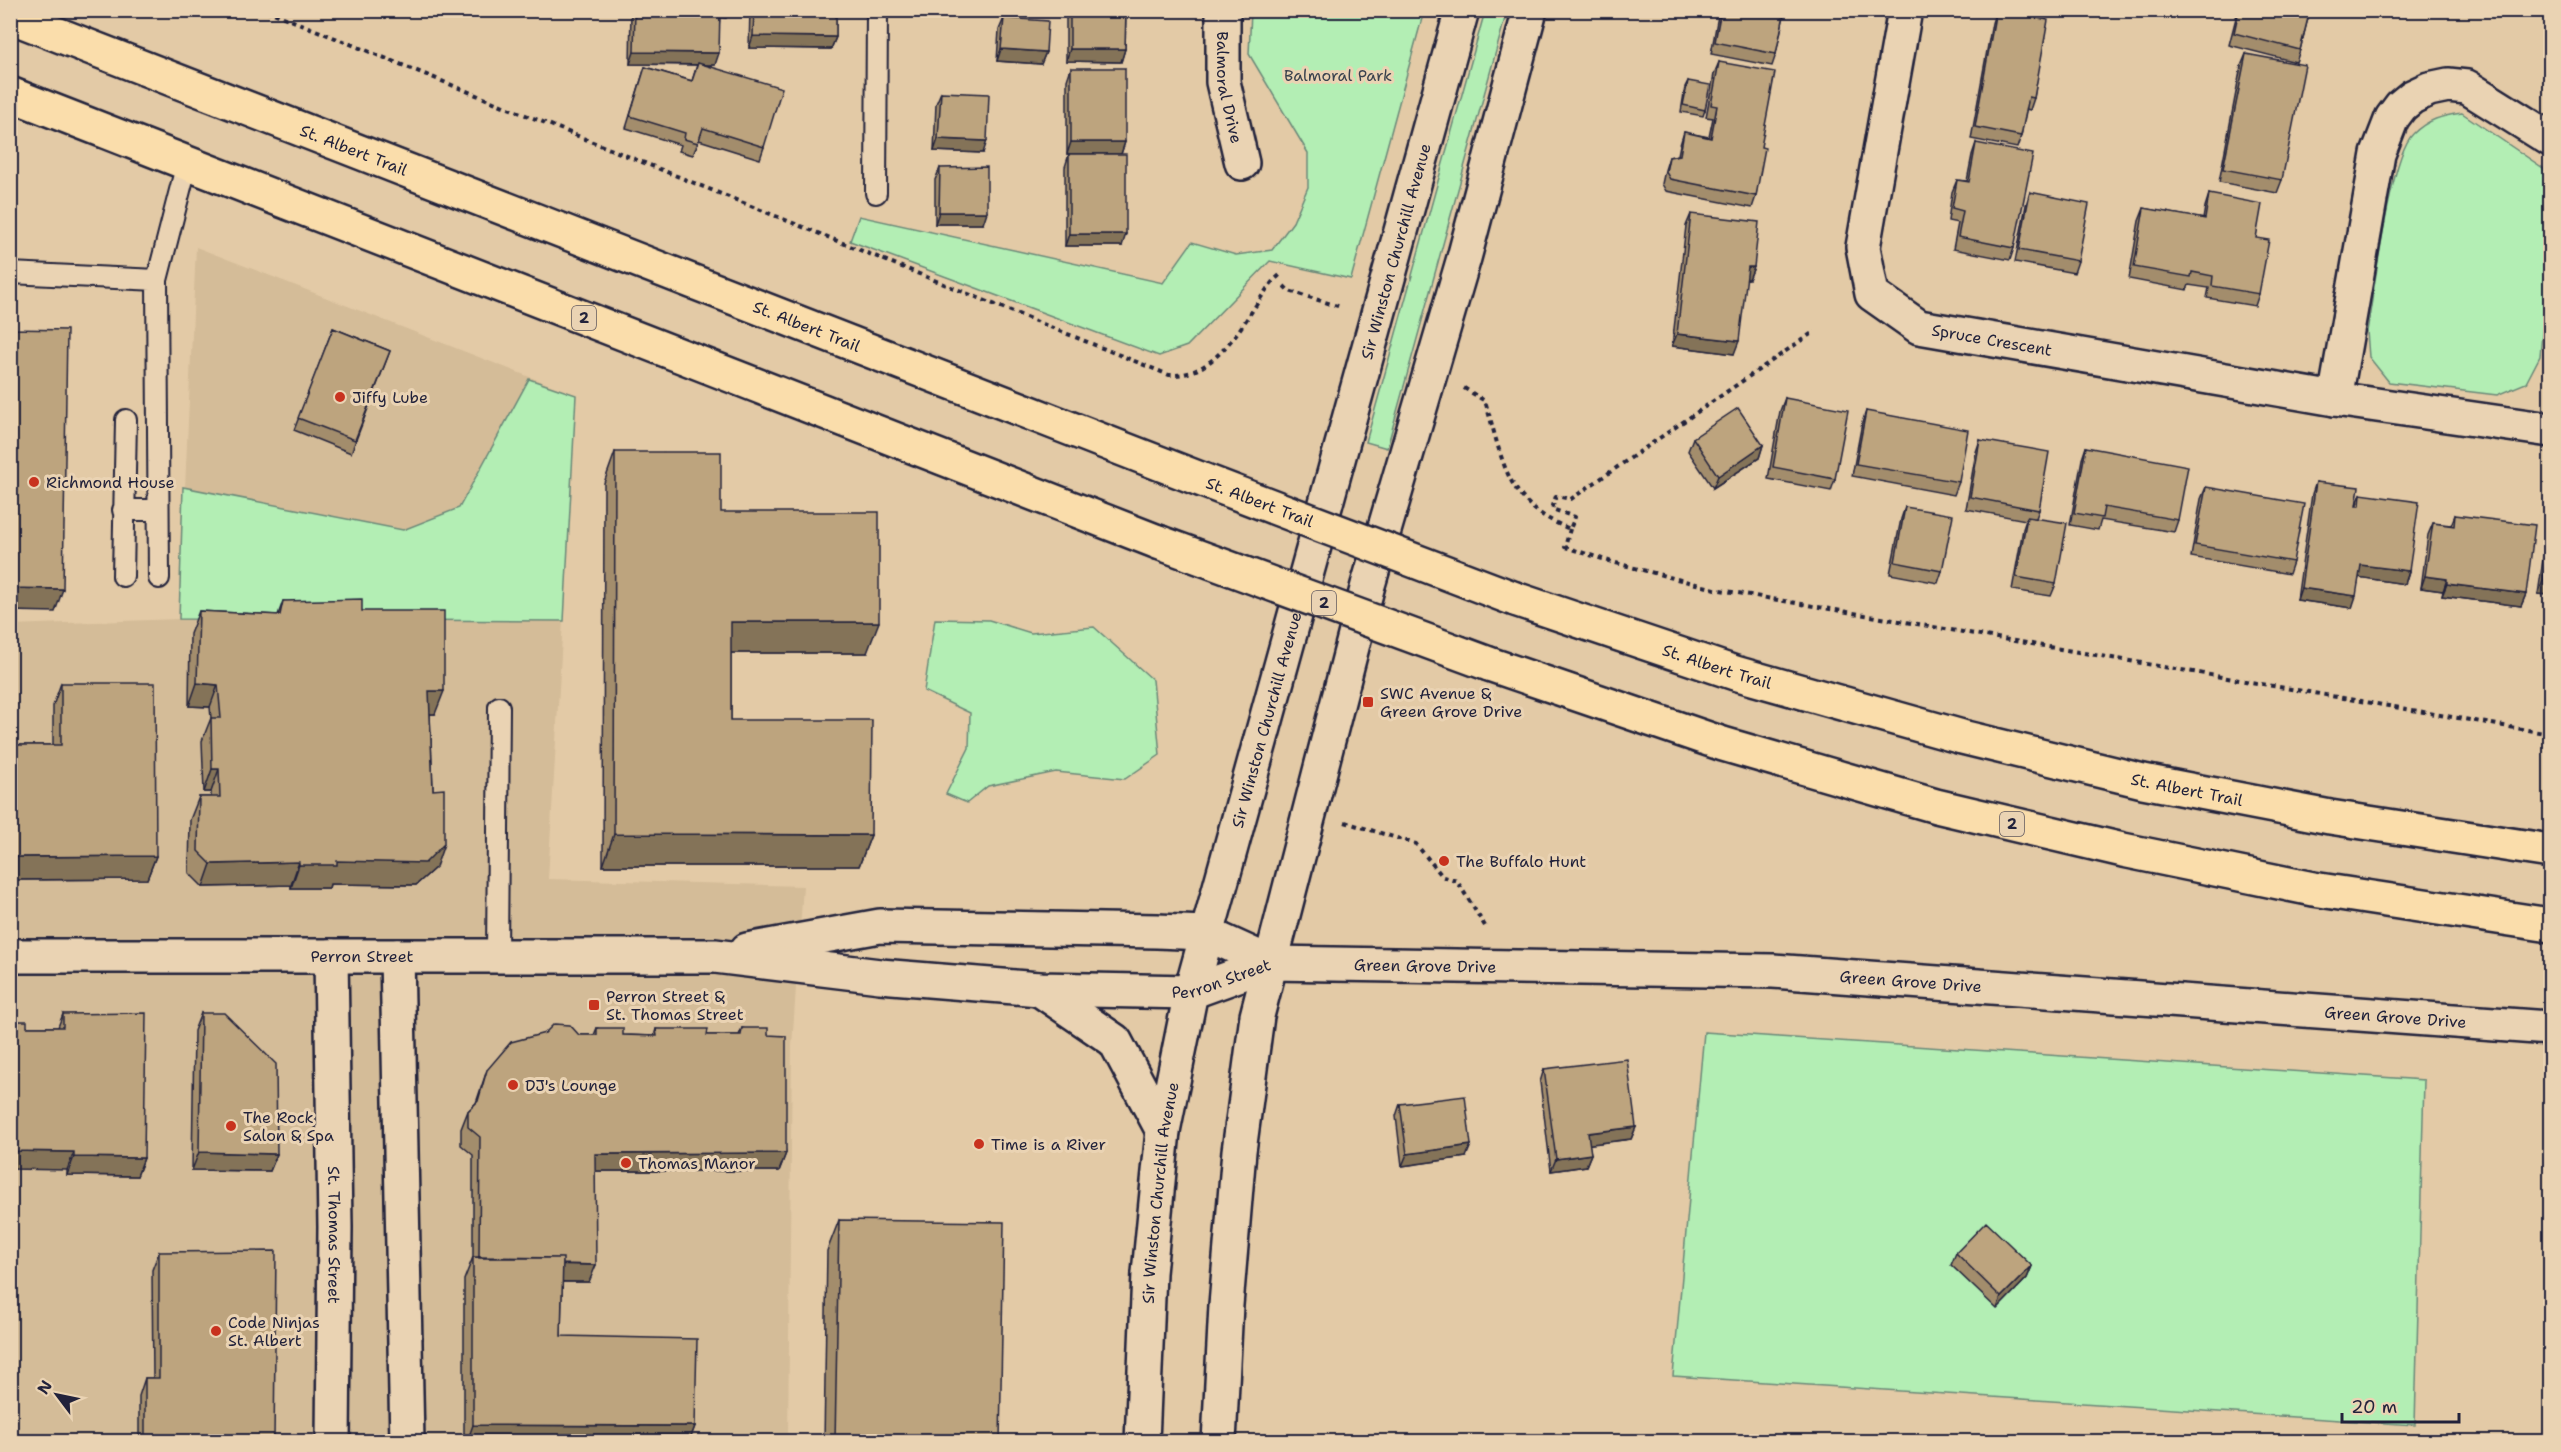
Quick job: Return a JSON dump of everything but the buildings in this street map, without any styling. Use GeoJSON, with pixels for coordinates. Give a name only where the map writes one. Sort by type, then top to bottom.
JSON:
{"type":"FeatureCollection","features":[{"type":"Feature","properties":{"kind":"main road","name":"St. Albert Trail"},"geometry":{"type":"LineString","coordinates":[[10,16],[1200,479],[1515,599],[1735,673],[1962,737],[2086,767],[2330,817],[2550,851]]}},
{"type":"Feature","properties":{"kind":"main road","name":"2"},"geometry":{"type":"LineString","coordinates":[[10,94],[1158,542],[1489,664],[1722,744],[1936,806],[2122,850],[2313,889],[2550,926]]}},
{"type":"Feature","properties":{"kind":"street","name":"Balmoral Drive"},"geometry":{"type":"LineString","coordinates":[[1223,10],[1222,82],[1242,163]]}},
{"type":"Feature","properties":{"kind":"street","name":"Sir Winston Churchill Avenue"},"geometry":{"type":"LineString","coordinates":[[1142,1442],[1149,1273],[1162,1131],[1191,992],[1205,933],[1462,10]]}},
{"type":"Feature","properties":{"kind":"street"},"geometry":{"type":"LineString","coordinates":[[1219,1442],[1226,1305],[1239,1150],[1257,1016],[1368,585],[1464,258],[1530,10]]}},
{"type":"Feature","properties":{"kind":"street","name":"Spruce Crescent"},"geometry":{"type":"LineString","coordinates":[[1905,10],[1863,247],[1872,294],[1919,327],[2335,399],[2550,430]]}},
{"type":"Feature","properties":{"kind":"street"},"geometry":{"type":"LineString","coordinates":[[2335,399],[2378,154],[2392,118],[2401,106],[2412,97],[2429,89],[2448,85],[2467,87],[2550,139]]}},
{"type":"Feature","properties":{"kind":"street","name":"Perron Street"},"geometry":{"type":"LineString","coordinates":[[716,956],[880,926],[1205,933],[1271,963]]}},
{"type":"Feature","properties":{"kind":"street","name":"Perron Street"},"geometry":{"type":"LineString","coordinates":[[10,956],[716,956],[880,976],[1039,989],[1191,992],[1271,963]]}},
{"type":"Feature","properties":{"kind":"street","name":"St. Thomas Street"},"geometry":{"type":"LineString","coordinates":[[331,956],[335,1227],[333,1442]]}},
{"type":"Feature","properties":{"kind":"street"},"geometry":{"type":"LineString","coordinates":[[397,956],[407,1442]]}},
{"type":"Feature","properties":{"kind":"street","name":"Green Grove Drive"},"geometry":{"type":"LineString","coordinates":[[1271,963],[1773,971],[2550,1028]]}},
{"type":"Feature","properties":{"kind":"street"},"geometry":{"type":"LineString","coordinates":[[1039,989],[1115,1041],[1162,1131]]}},
{"type":"Feature","properties":{"kind":"lane"},"geometry":{"type":"LineString","coordinates":[[876,193],[877,10]]}},
{"type":"Feature","properties":{"kind":"lane"},"geometry":{"type":"LineString","coordinates":[[159,578],[157,280],[187,163]]}},
{"type":"Feature","properties":{"kind":"lane"},"geometry":{"type":"LineString","coordinates":[[10,273],[157,280]]}},
{"type":"Feature","properties":{"kind":"lane"},"geometry":{"type":"LineString","coordinates":[[123,576],[126,420]]}},
{"type":"Feature","properties":{"kind":"lane"},"geometry":{"type":"LineString","coordinates":[[123,510],[159,510]]}},
{"type":"Feature","properties":{"kind":"lane"},"geometry":{"type":"LineString","coordinates":[[497,956],[499,707]]}},
{"type":"Feature","properties":{"kind":"path"},"geometry":{"type":"LineString","coordinates":[[266,10],[1169,375],[1180,376],[1197,370],[1221,352],[1273,281],[1282,273]]}},
{"type":"Feature","properties":{"kind":"path"},"geometry":{"type":"LineString","coordinates":[[1284,286],[1289,291],[1348,309]]}},
{"type":"Feature","properties":{"kind":"path"},"geometry":{"type":"LineString","coordinates":[[1815,331],[1571,499],[1556,496],[1552,509],[1575,517],[1565,547],[1612,562],[1725,591],[2550,734]]}},
{"type":"Feature","properties":{"kind":"path"},"geometry":{"type":"LineString","coordinates":[[1459,385],[1485,401],[1510,484],[1548,520],[1570,529]]}},
{"type":"Feature","properties":{"kind":"path"},"geometry":{"type":"LineString","coordinates":[[1333,819],[1379,830],[1416,844],[1443,877],[1457,881],[1485,926]]}},
{"type":"Feature","properties":{"kind":"shaded area"},"geometry":{"type":"Polygon","coordinates":[[[196,247],[576,395],[548,879],[803,886],[792,1046],[788,1441],[11,1441],[10,625],[179,619],[196,247]]]}},
{"type":"Feature","properties":{"kind":"green space","name":"Balmoral Park"},"geometry":{"type":"Polygon","coordinates":[[[1251,11],[1424,11],[1351,279],[1270,261],[1187,346],[1159,356],[850,241],[859,216],[1163,283],[1192,242],[1236,255],[1272,250],[1293,222],[1308,187],[1308,153],[1249,54],[1251,11]]]}},
{"type":"Feature","properties":{"kind":"green space"},"geometry":{"type":"Polygon","coordinates":[[[1485,11],[1507,11],[1387,448],[1366,442],[1485,11]]]}},
{"type":"Feature","properties":{"kind":"green space"},"geometry":{"type":"Polygon","coordinates":[[[2462,113],[2543,168],[2550,184],[2550,247],[2540,356],[2526,383],[2497,395],[2389,382],[2369,357],[2367,331],[2379,258],[2390,196],[2405,147],[2413,134],[2424,125],[2442,117],[2462,113]]]}},
{"type":"Feature","properties":{"kind":"green space"},"geometry":{"type":"Polygon","coordinates":[[[529,379],[576,395],[564,621],[179,619],[183,487],[403,530],[459,508],[529,379]]]}},
{"type":"Feature","properties":{"kind":"green space"},"geometry":{"type":"Polygon","coordinates":[[[935,619],[989,620],[1031,633],[1094,627],[1153,680],[1160,755],[1125,779],[1056,772],[988,786],[967,803],[946,794],[969,748],[970,713],[924,691],[935,619]]]}},
{"type":"Feature","properties":{"kind":"green space"},"geometry":{"type":"Polygon","coordinates":[[[1704,1032],[2424,1080],[2415,1425],[1673,1376],[1704,1032]]]}},
{"type":"Feature","properties":{"kind":"place","name":"Jiffy Lube"},"geometry":{"type":"Point","coordinates":[340,397]}},
{"type":"Feature","properties":{"kind":"place","name":"Richmond House"},"geometry":{"type":"Point","coordinates":[34,482]}},
{"type":"Feature","properties":{"kind":"place","name":"SWC Avenue & Green Grove Drive"},"geometry":{"type":"Point","coordinates":[1368,702]}},
{"type":"Feature","properties":{"kind":"place","name":"The Buffalo Hunt"},"geometry":{"type":"Point","coordinates":[1444,861]}},
{"type":"Feature","properties":{"kind":"place","name":"Perron Street & St. Thomas Street"},"geometry":{"type":"Point","coordinates":[594,1005]}},
{"type":"Feature","properties":{"kind":"place","name":"DJ's Lounge"},"geometry":{"type":"Point","coordinates":[513,1085]}},
{"type":"Feature","properties":{"kind":"place","name":"The Rock Salon & Spa"},"geometry":{"type":"Point","coordinates":[231,1126]}},
{"type":"Feature","properties":{"kind":"place","name":"Time is a River"},"geometry":{"type":"Point","coordinates":[979,1144]}},
{"type":"Feature","properties":{"kind":"place","name":"Thomas Manor"},"geometry":{"type":"Point","coordinates":[626,1163]}},
{"type":"Feature","properties":{"kind":"place","name":"Code Ninjas St. Albert"},"geometry":{"type":"Point","coordinates":[216,1331]}}]}
